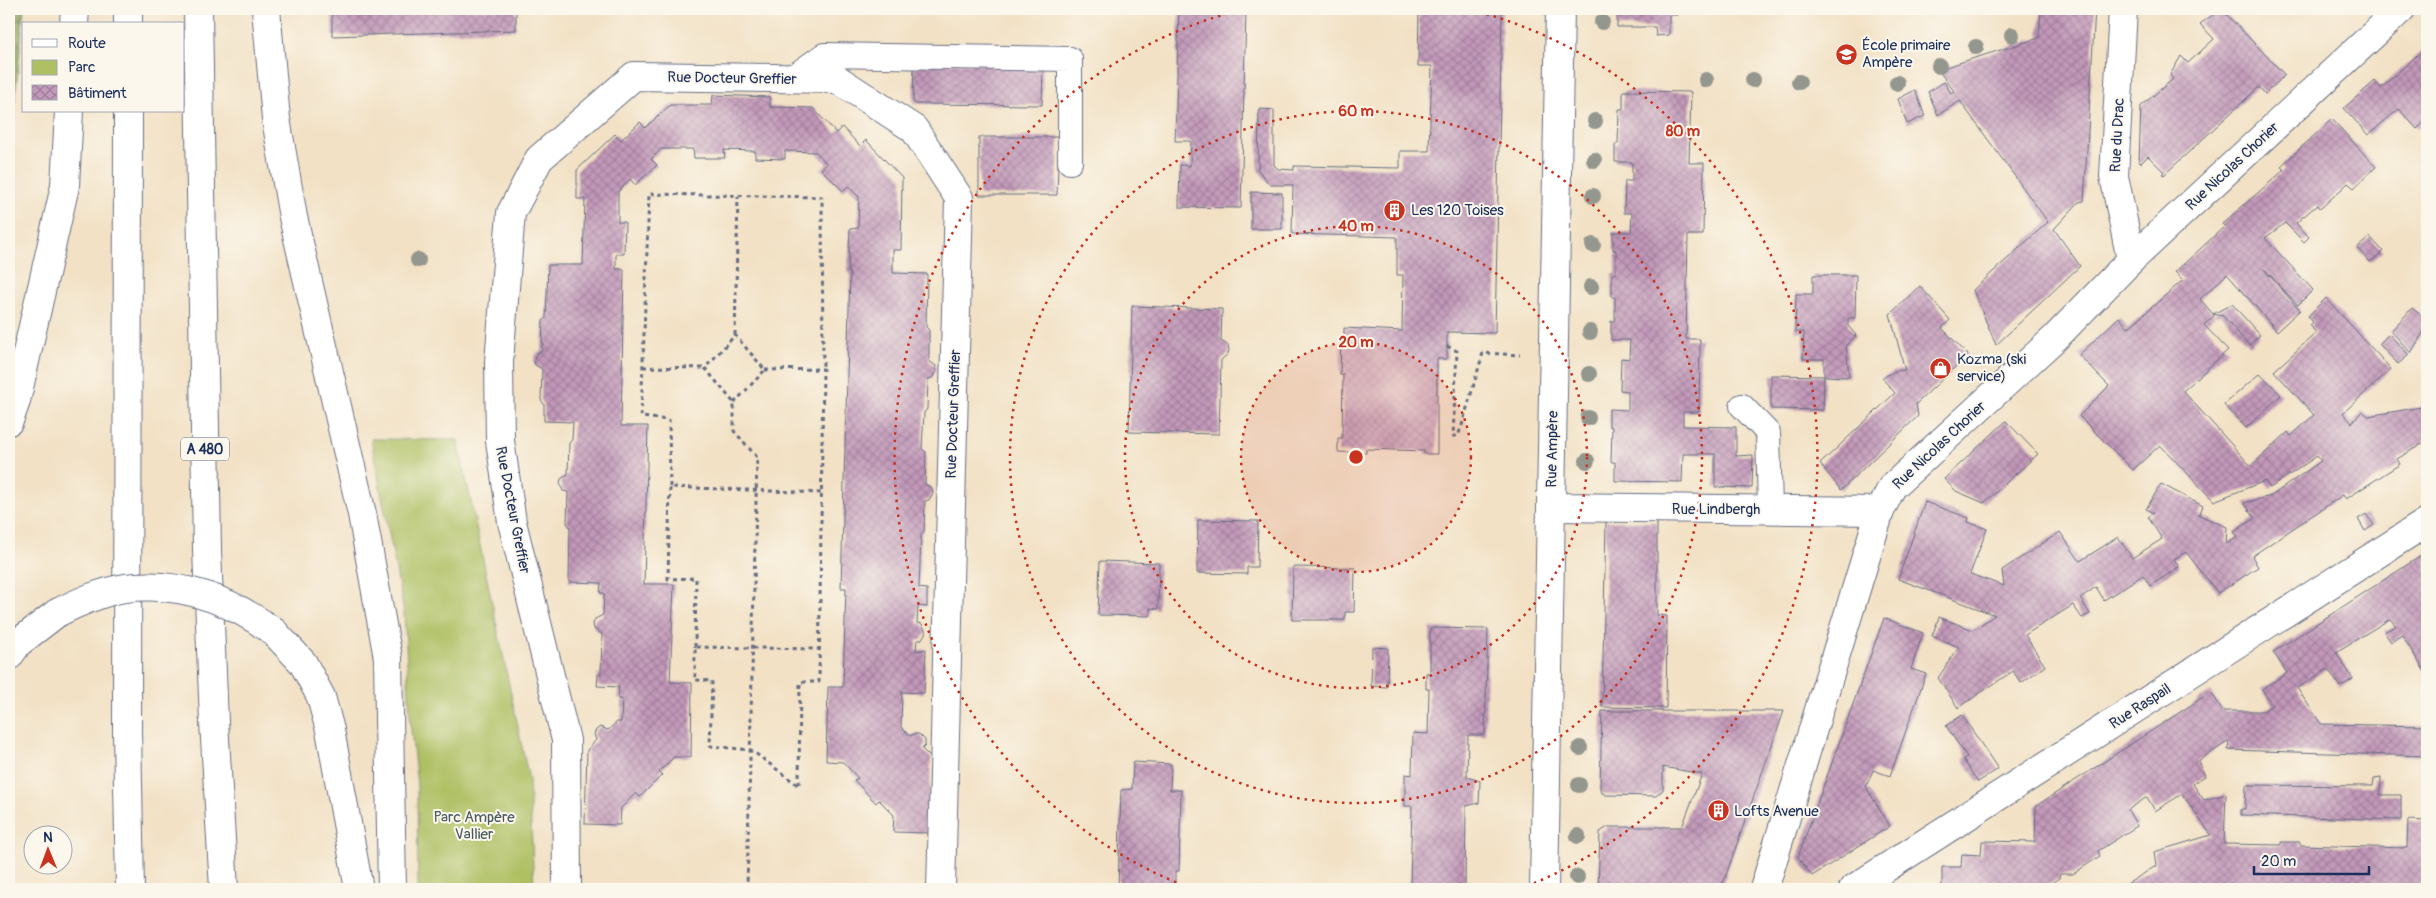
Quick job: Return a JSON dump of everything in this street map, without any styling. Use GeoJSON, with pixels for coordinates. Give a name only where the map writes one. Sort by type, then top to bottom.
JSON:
{"type":"FeatureCollection","features":[{"type":"Feature","properties":{"kind":"main road"},"geometry":{"type":"LineString","coordinates":[[74,22],[75,9]]}},
{"type":"Feature","properties":{"kind":"main road"},"geometry":{"type":"LineString","coordinates":[[128,9],[128,22]]}},
{"type":"Feature","properties":{"kind":"main road","name":"A 480"},"geometry":{"type":"LineString","coordinates":[[198,9],[207,550],[214,732],[224,889]]}},
{"type":"Feature","properties":{"kind":"main road"},"geometry":{"type":"LineString","coordinates":[[266,9],[276,119],[293,217],[362,514],[388,658],[392,889]]}},
{"type":"Feature","properties":{"kind":"main road","name":"Rue Ampère"},"geometry":{"type":"LineString","coordinates":[[1544,889],[1560,9]]}},
{"type":"Feature","properties":{"kind":"main road","name":"Rue du Drac"},"geometry":{"type":"LineString","coordinates":[[2123,9],[2114,176],[2131,260]]}},
{"type":"Feature","properties":{"kind":"main road","name":"Rue Nicolas Chorier"},"geometry":{"type":"LineString","coordinates":[[1764,889],[1880,511],[1892,488],[2055,338],[2131,260],[2401,9]]}},
{"type":"Feature","properties":{"kind":"main road","name":"Rue Docteur Greffier"},"geometry":{"type":"LineString","coordinates":[[567,889],[566,740],[512,522],[500,441],[499,362],[510,213],[539,159],[634,76],[837,79],[914,129],[959,198],[941,889]]}},
{"type":"Feature","properties":{"kind":"main road"},"geometry":{"type":"LineString","coordinates":[[9,421],[16,401],[65,186],[69,112]]}},
{"type":"Feature","properties":{"kind":"main road"},"geometry":{"type":"LineString","coordinates":[[128,112],[127,731],[130,889]]}},
{"type":"Feature","properties":{"kind":"main road","name":"Rue Lindbergh"},"geometry":{"type":"LineString","coordinates":[[1551,507],[1880,511]]}},
{"type":"Feature","properties":{"kind":"main road","name":"Rue Raspail"},"geometry":{"type":"LineString","coordinates":[[1853,889],[2427,522]]}},
{"type":"Feature","properties":{"kind":"main road"},"geometry":{"type":"LineString","coordinates":[[9,656],[18,643],[57,612],[90,597],[125,588],[169,588],[211,596],[256,619],[274,632],[303,663],[321,697],[330,730],[357,883]]}},
{"type":"Feature","properties":{"kind":"lane"},"geometry":{"type":"LineString","coordinates":[[790,79],[824,55],[1070,59],[1070,162]]}},
{"type":"Feature","properties":{"kind":"lane"},"geometry":{"type":"LineString","coordinates":[[1742,406],[1768,433],[1770,509]]}},
{"type":"Feature","properties":{"kind":"path"},"geometry":{"type":"LineString","coordinates":[[9,9],[9,21]]}},
{"type":"Feature","properties":{"kind":"path"},"geometry":{"type":"LineString","coordinates":[[649,194],[822,197],[823,369],[820,682],[800,682],[799,786],[751,750],[710,746],[712,681],[695,680],[696,578],[668,579],[669,420],[641,417],[642,367],[649,194]]}},
{"type":"Feature","properties":{"kind":"path"},"geometry":{"type":"LineString","coordinates":[[642,367],[705,368],[735,335],[738,196]]}},
{"type":"Feature","properties":{"kind":"path"},"geometry":{"type":"LineString","coordinates":[[735,335],[765,370]]}},
{"type":"Feature","properties":{"kind":"path"},"geometry":{"type":"LineString","coordinates":[[1447,346],[1457,351],[1452,436],[1458,436],[1483,353],[1553,356]]}},
{"type":"Feature","properties":{"kind":"path"},"geometry":{"type":"LineString","coordinates":[[705,368],[734,403],[734,431],[757,457],[751,647],[751,750],[747,889]]}},
{"type":"Feature","properties":{"kind":"path"},"geometry":{"type":"LineString","coordinates":[[734,403],[765,370],[823,369]]}},
{"type":"Feature","properties":{"kind":"path"},"geometry":{"type":"LineString","coordinates":[[670,487],[822,493]]}},
{"type":"Feature","properties":{"kind":"path"},"geometry":{"type":"LineString","coordinates":[[696,647],[820,649]]}},
{"type":"Feature","properties":{"kind":"green space"},"geometry":{"type":"Polygon","coordinates":[[[9,9],[24,9],[22,22],[9,160],[9,9]]]}},
{"type":"Feature","properties":{"kind":"green space","name":"Parc Ampère Vallier"},"geometry":{"type":"Polygon","coordinates":[[[371,439],[458,440],[529,780],[534,889],[418,889],[417,785],[411,730],[404,612],[371,439]]]}},
{"type":"Feature","properties":{"kind":"building"},"geometry":{"type":"Polygon","coordinates":[[[332,9],[516,9],[516,30],[332,36],[332,9]]]}},
{"type":"Feature","properties":{"kind":"building"},"geometry":{"type":"Polygon","coordinates":[[[1179,9],[1246,9],[1241,208],[1179,207],[1180,165],[1190,166],[1191,141],[1175,141],[1179,9]]]}},
{"type":"Feature","properties":{"kind":"building"},"geometry":{"type":"Polygon","coordinates":[[[1419,9],[1502,9],[1495,333],[1447,332],[1447,359],[1437,359],[1437,454],[1424,454],[1424,451],[1366,449],[1366,453],[1338,452],[1338,438],[1342,438],[1343,375],[1340,375],[1341,339],[1344,340],[1344,328],[1402,331],[1403,275],[1397,275],[1397,237],[1292,234],[1293,185],[1270,185],[1258,170],[1259,109],[1274,110],[1274,165],[1278,169],[1294,170],[1294,166],[1400,168],[1400,151],[1429,151],[1432,66],[1418,66],[1419,9]]]}},
{"type":"Feature","properties":{"kind":"building"},"geometry":{"type":"Polygon","coordinates":[[[1617,9],[1676,9],[1677,15],[1669,15],[1669,35],[1656,36],[1655,27],[1617,27],[1617,9]]]}},
{"type":"Feature","properties":{"kind":"building"},"geometry":{"type":"Polygon","coordinates":[[[2041,9],[2095,9],[2084,201],[2079,202],[2054,229],[2080,266],[1996,345],[1973,290],[2048,222],[1960,101],[1938,115],[1928,92],[1944,82],[1951,93],[1954,91],[1939,71],[1946,67],[2039,38],[2041,9]]]}},
{"type":"Feature","properties":{"kind":"building"},"geometry":{"type":"Polygon","coordinates":[[[2221,9],[2285,75],[2265,94],[2259,87],[2164,175],[2162,174],[2164,172],[2148,156],[2141,163],[2139,162],[2141,106],[2173,79],[2170,75],[2181,56],[2188,63],[2214,39],[2200,24],[2221,9]]]}},
{"type":"Feature","properties":{"kind":"building"},"geometry":{"type":"Polygon","coordinates":[[[2427,46],[2427,120],[2417,129],[2399,109],[2368,135],[2344,108],[2375,81],[2381,88],[2427,46]]]}},
{"type":"Feature","properties":{"kind":"building"},"geometry":{"type":"Polygon","coordinates":[[[914,63],[1043,64],[1042,105],[916,104],[913,102],[914,63]]]}},
{"type":"Feature","properties":{"kind":"building"},"geometry":{"type":"Polygon","coordinates":[[[1915,90],[1925,116],[1907,124],[1898,99],[1915,90]]]}},
{"type":"Feature","properties":{"kind":"building"},"geometry":{"type":"Polygon","coordinates":[[[1623,91],[1691,92],[1689,163],[1704,163],[1703,235],[1688,235],[1686,339],[1700,339],[1699,412],[1683,412],[1683,426],[1736,427],[1736,456],[1753,455],[1752,488],[1715,487],[1715,454],[1683,454],[1682,482],[1615,481],[1615,462],[1611,462],[1612,427],[1609,426],[1609,409],[1628,410],[1628,391],[1620,390],[1621,358],[1629,359],[1630,340],[1611,340],[1611,321],[1615,321],[1615,297],[1612,297],[1612,274],[1616,274],[1616,250],[1613,250],[1613,232],[1631,232],[1632,213],[1624,213],[1625,181],[1632,181],[1632,162],[1615,162],[1615,144],[1618,144],[1619,109],[1623,109],[1623,91]]]}},
{"type":"Feature","properties":{"kind":"building"},"geometry":{"type":"Polygon","coordinates":[[[713,95],[770,97],[770,107],[813,108],[836,133],[842,127],[860,146],[866,140],[902,178],[901,250],[893,250],[893,273],[927,274],[926,327],[929,330],[929,361],[936,366],[936,371],[932,378],[928,379],[927,409],[924,413],[922,449],[926,452],[925,484],[932,488],[933,493],[929,500],[925,501],[924,531],[921,535],[919,588],[927,589],[927,607],[918,606],[917,623],[922,624],[926,632],[921,640],[917,640],[916,651],[926,649],[924,693],[902,692],[901,727],[910,736],[919,734],[925,740],[925,746],[922,749],[931,758],[929,833],[893,832],[894,815],[879,800],[876,803],[854,780],[858,778],[843,762],[826,761],[828,687],[843,687],[846,588],[841,588],[850,273],[848,272],[850,229],[858,228],[859,197],[848,186],[843,191],[821,169],[827,164],[816,152],[785,151],[785,159],[755,158],[755,151],[724,150],[725,158],[694,158],[693,149],[661,149],[651,159],[657,165],[635,185],[630,179],[618,192],[618,222],[625,222],[624,254],[616,254],[616,269],[624,269],[621,426],[648,426],[644,584],[674,584],[670,682],[692,683],[691,757],[674,757],[659,772],[662,775],[640,797],[636,793],[621,808],[620,825],[585,824],[587,750],[596,740],[594,734],[596,730],[600,727],[608,730],[617,722],[621,722],[622,699],[618,699],[619,687],[597,686],[598,674],[601,674],[602,634],[594,629],[593,624],[595,619],[603,615],[604,593],[600,593],[601,583],[569,582],[570,527],[567,523],[568,492],[563,491],[560,483],[561,479],[568,474],[569,443],[572,440],[573,422],[544,421],[544,404],[541,400],[542,369],[535,365],[534,360],[537,353],[542,351],[543,321],[546,318],[548,265],[583,265],[585,199],[577,199],[577,170],[615,134],[621,140],[640,122],[645,128],[670,105],[712,105],[713,95]]]}},
{"type":"Feature","properties":{"kind":"building"},"geometry":{"type":"Polygon","coordinates":[[[2332,119],[2376,167],[2354,188],[2348,183],[2320,209],[2317,205],[2296,223],[2309,237],[2304,242],[2285,223],[2265,238],[2313,290],[2298,305],[2264,269],[2300,310],[2277,331],[2227,274],[2200,299],[2214,316],[2204,325],[2228,350],[2183,391],[2251,466],[2288,432],[2291,436],[2314,415],[2274,371],[2316,333],[2310,325],[2313,322],[2308,316],[2326,298],[2391,369],[2343,413],[2352,423],[2362,411],[2368,416],[2427,406],[2427,441],[2397,459],[2400,464],[2346,499],[2343,495],[2252,556],[2258,567],[2218,593],[2186,552],[2174,559],[2179,567],[2150,586],[2143,575],[2104,600],[2096,587],[2080,598],[2090,614],[2082,618],[2073,605],[2025,635],[2045,666],[2021,683],[2013,671],[1958,708],[1938,678],[1959,647],[1932,636],[1939,617],[1973,630],[1995,615],[1898,579],[1925,502],[1969,518],[1968,522],[1987,529],[1970,574],[2004,586],[2002,570],[2060,532],[2080,561],[2118,537],[2132,558],[2162,539],[2148,517],[2153,513],[2146,509],[2161,484],[2203,506],[2199,515],[2227,527],[2226,544],[2238,537],[2234,532],[2255,518],[2244,503],[2271,496],[2321,461],[2317,456],[2270,488],[2265,481],[2214,501],[2160,445],[2133,470],[2079,416],[2109,386],[2079,355],[2119,317],[2128,328],[2183,280],[2175,272],[2225,226],[2222,224],[2284,170],[2281,166],[2332,119]]]}},
{"type":"Feature","properties":{"kind":"building"},"geometry":{"type":"Polygon","coordinates":[[[979,137],[1059,137],[1057,195],[979,195],[979,137]]]}},
{"type":"Feature","properties":{"kind":"building"},"geometry":{"type":"Polygon","coordinates":[[[1251,192],[1282,193],[1282,229],[1251,229],[1251,192]]]}},
{"type":"Feature","properties":{"kind":"building"},"geometry":{"type":"Polygon","coordinates":[[[2370,237],[2383,251],[2370,262],[2357,248],[2370,237]]]}},
{"type":"Feature","properties":{"kind":"building"},"geometry":{"type":"Polygon","coordinates":[[[1813,275],[1856,275],[1855,318],[1848,318],[1848,326],[1856,335],[1846,345],[1849,377],[1824,376],[1824,359],[1803,359],[1804,332],[1795,332],[1796,294],[1813,294],[1813,275]]]}},
{"type":"Feature","properties":{"kind":"building"},"geometry":{"type":"Polygon","coordinates":[[[1920,286],[1950,320],[1942,328],[1968,355],[1916,404],[1918,416],[1841,490],[1820,464],[1895,393],[1882,378],[1895,371],[1905,370],[1890,314],[1920,286]]]}},
{"type":"Feature","properties":{"kind":"building"},"geometry":{"type":"Polygon","coordinates":[[[2232,304],[2260,335],[2249,345],[2223,316],[2213,314],[2232,304]]]}},
{"type":"Feature","properties":{"kind":"building"},"geometry":{"type":"Polygon","coordinates":[[[1132,306],[1222,309],[1221,341],[1228,345],[1229,350],[1228,354],[1221,360],[1219,434],[1129,432],[1132,306]]]}},
{"type":"Feature","properties":{"kind":"building"},"geometry":{"type":"Polygon","coordinates":[[[2412,308],[2427,320],[2427,326],[2411,353],[2391,331],[2412,308]]]}},
{"type":"Feature","properties":{"kind":"building"},"geometry":{"type":"Polygon","coordinates":[[[2389,334],[2409,355],[2398,364],[2379,344],[2389,334]]]}},
{"type":"Feature","properties":{"kind":"building"},"geometry":{"type":"Polygon","coordinates":[[[2260,373],[2281,395],[2246,428],[2224,405],[2260,373]]]}},
{"type":"Feature","properties":{"kind":"building"},"geometry":{"type":"Polygon","coordinates":[[[1771,375],[1824,376],[1823,410],[1771,409],[1771,375]]]}},
{"type":"Feature","properties":{"kind":"building"},"geometry":{"type":"Polygon","coordinates":[[[2006,421],[2038,454],[1984,503],[1956,491],[1944,479],[2006,421]]]}},
{"type":"Feature","properties":{"kind":"building"},"geometry":{"type":"Polygon","coordinates":[[[2366,514],[2374,525],[2365,531],[2358,519],[2366,514]]]}},
{"type":"Feature","properties":{"kind":"building"},"geometry":{"type":"Polygon","coordinates":[[[1198,520],[1258,521],[1257,567],[1247,567],[1247,574],[1197,573],[1198,520]]]}},
{"type":"Feature","properties":{"kind":"building"},"geometry":{"type":"Polygon","coordinates":[[[1606,521],[1657,522],[1657,615],[1667,616],[1666,708],[1602,707],[1606,521]]]}},
{"type":"Feature","properties":{"kind":"building"},"geometry":{"type":"Polygon","coordinates":[[[2427,552],[2427,675],[2402,635],[2391,642],[2384,632],[2396,626],[2390,619],[2336,652],[2353,679],[2340,687],[2328,669],[2297,688],[2321,724],[2427,726],[2427,756],[2228,750],[2229,741],[2198,761],[2205,776],[2193,784],[2204,800],[2226,794],[2224,844],[2281,845],[2281,842],[2300,842],[2300,845],[2407,848],[2408,820],[2426,821],[2427,889],[2119,889],[2156,866],[2154,852],[2211,835],[2182,794],[2155,811],[2147,797],[2128,810],[2137,826],[2098,851],[2100,856],[2073,874],[2060,874],[2059,878],[2043,889],[1942,889],[1942,867],[1961,867],[1962,854],[1981,855],[1982,841],[2035,842],[2036,806],[2211,692],[2223,711],[2263,711],[2272,705],[2262,689],[2287,673],[2273,652],[2427,552]]]}},
{"type":"Feature","properties":{"kind":"building"},"geometry":{"type":"Polygon","coordinates":[[[1100,561],[1159,563],[1158,609],[1150,608],[1150,616],[1098,615],[1100,561]]]}},
{"type":"Feature","properties":{"kind":"building"},"geometry":{"type":"Polygon","coordinates":[[[1293,567],[1355,568],[1354,612],[1345,612],[1345,620],[1292,620],[1293,567]]]}},
{"type":"Feature","properties":{"kind":"building"},"geometry":{"type":"Polygon","coordinates":[[[1884,618],[1923,633],[1911,669],[1926,674],[1890,776],[1873,770],[1866,787],[1890,826],[1812,876],[1798,857],[1884,618]]]}},
{"type":"Feature","properties":{"kind":"building"},"geometry":{"type":"Polygon","coordinates":[[[1430,628],[1488,629],[1485,735],[1468,735],[1467,777],[1480,781],[1479,803],[1466,806],[1465,889],[1410,889],[1412,806],[1405,806],[1405,774],[1412,775],[1413,733],[1428,734],[1429,689],[1426,689],[1426,673],[1430,673],[1430,628]]]}},
{"type":"Feature","properties":{"kind":"building"},"geometry":{"type":"Polygon","coordinates":[[[1372,647],[1388,648],[1387,687],[1371,686],[1372,647]]]}},
{"type":"Feature","properties":{"kind":"building","name":"Lofts Avenue"},"geometry":{"type":"Polygon","coordinates":[[[1602,711],[1784,711],[1721,889],[1598,889],[1600,832],[1608,827],[1682,827],[1702,774],[1663,767],[1663,790],[1656,796],[1606,795],[1602,793],[1600,789],[1602,711]]]}},
{"type":"Feature","properties":{"kind":"building"},"geometry":{"type":"Polygon","coordinates":[[[1962,715],[1998,769],[1978,782],[1963,759],[1967,757],[1946,726],[1962,715]]]}},
{"type":"Feature","properties":{"kind":"building"},"geometry":{"type":"Polygon","coordinates":[[[1133,762],[1171,764],[1170,790],[1181,790],[1179,871],[1175,871],[1175,889],[1118,889],[1121,790],[1132,789],[1133,762]]]}},
{"type":"Feature","properties":{"kind":"building"},"geometry":{"type":"Polygon","coordinates":[[[2381,778],[2380,795],[2401,795],[2401,820],[2241,815],[2241,809],[2245,809],[2246,785],[2373,786],[2374,779],[2381,778]]]}},
{"type":"Feature","properties":{"kind":"place","name":"École primaire Ampère"},"geometry":{"type":"Point","coordinates":[1846,54]}},
{"type":"Feature","properties":{"kind":"place","name":"Les 120 Toises"},"geometry":{"type":"Point","coordinates":[1395,210]}},
{"type":"Feature","properties":{"kind":"place","name":"Kozma (ski service)"},"geometry":{"type":"Point","coordinates":[1941,368]}},
{"type":"Feature","properties":{"kind":"place","name":"Lofts Avenue"},"geometry":{"type":"Point","coordinates":[1718,811]}}]}
